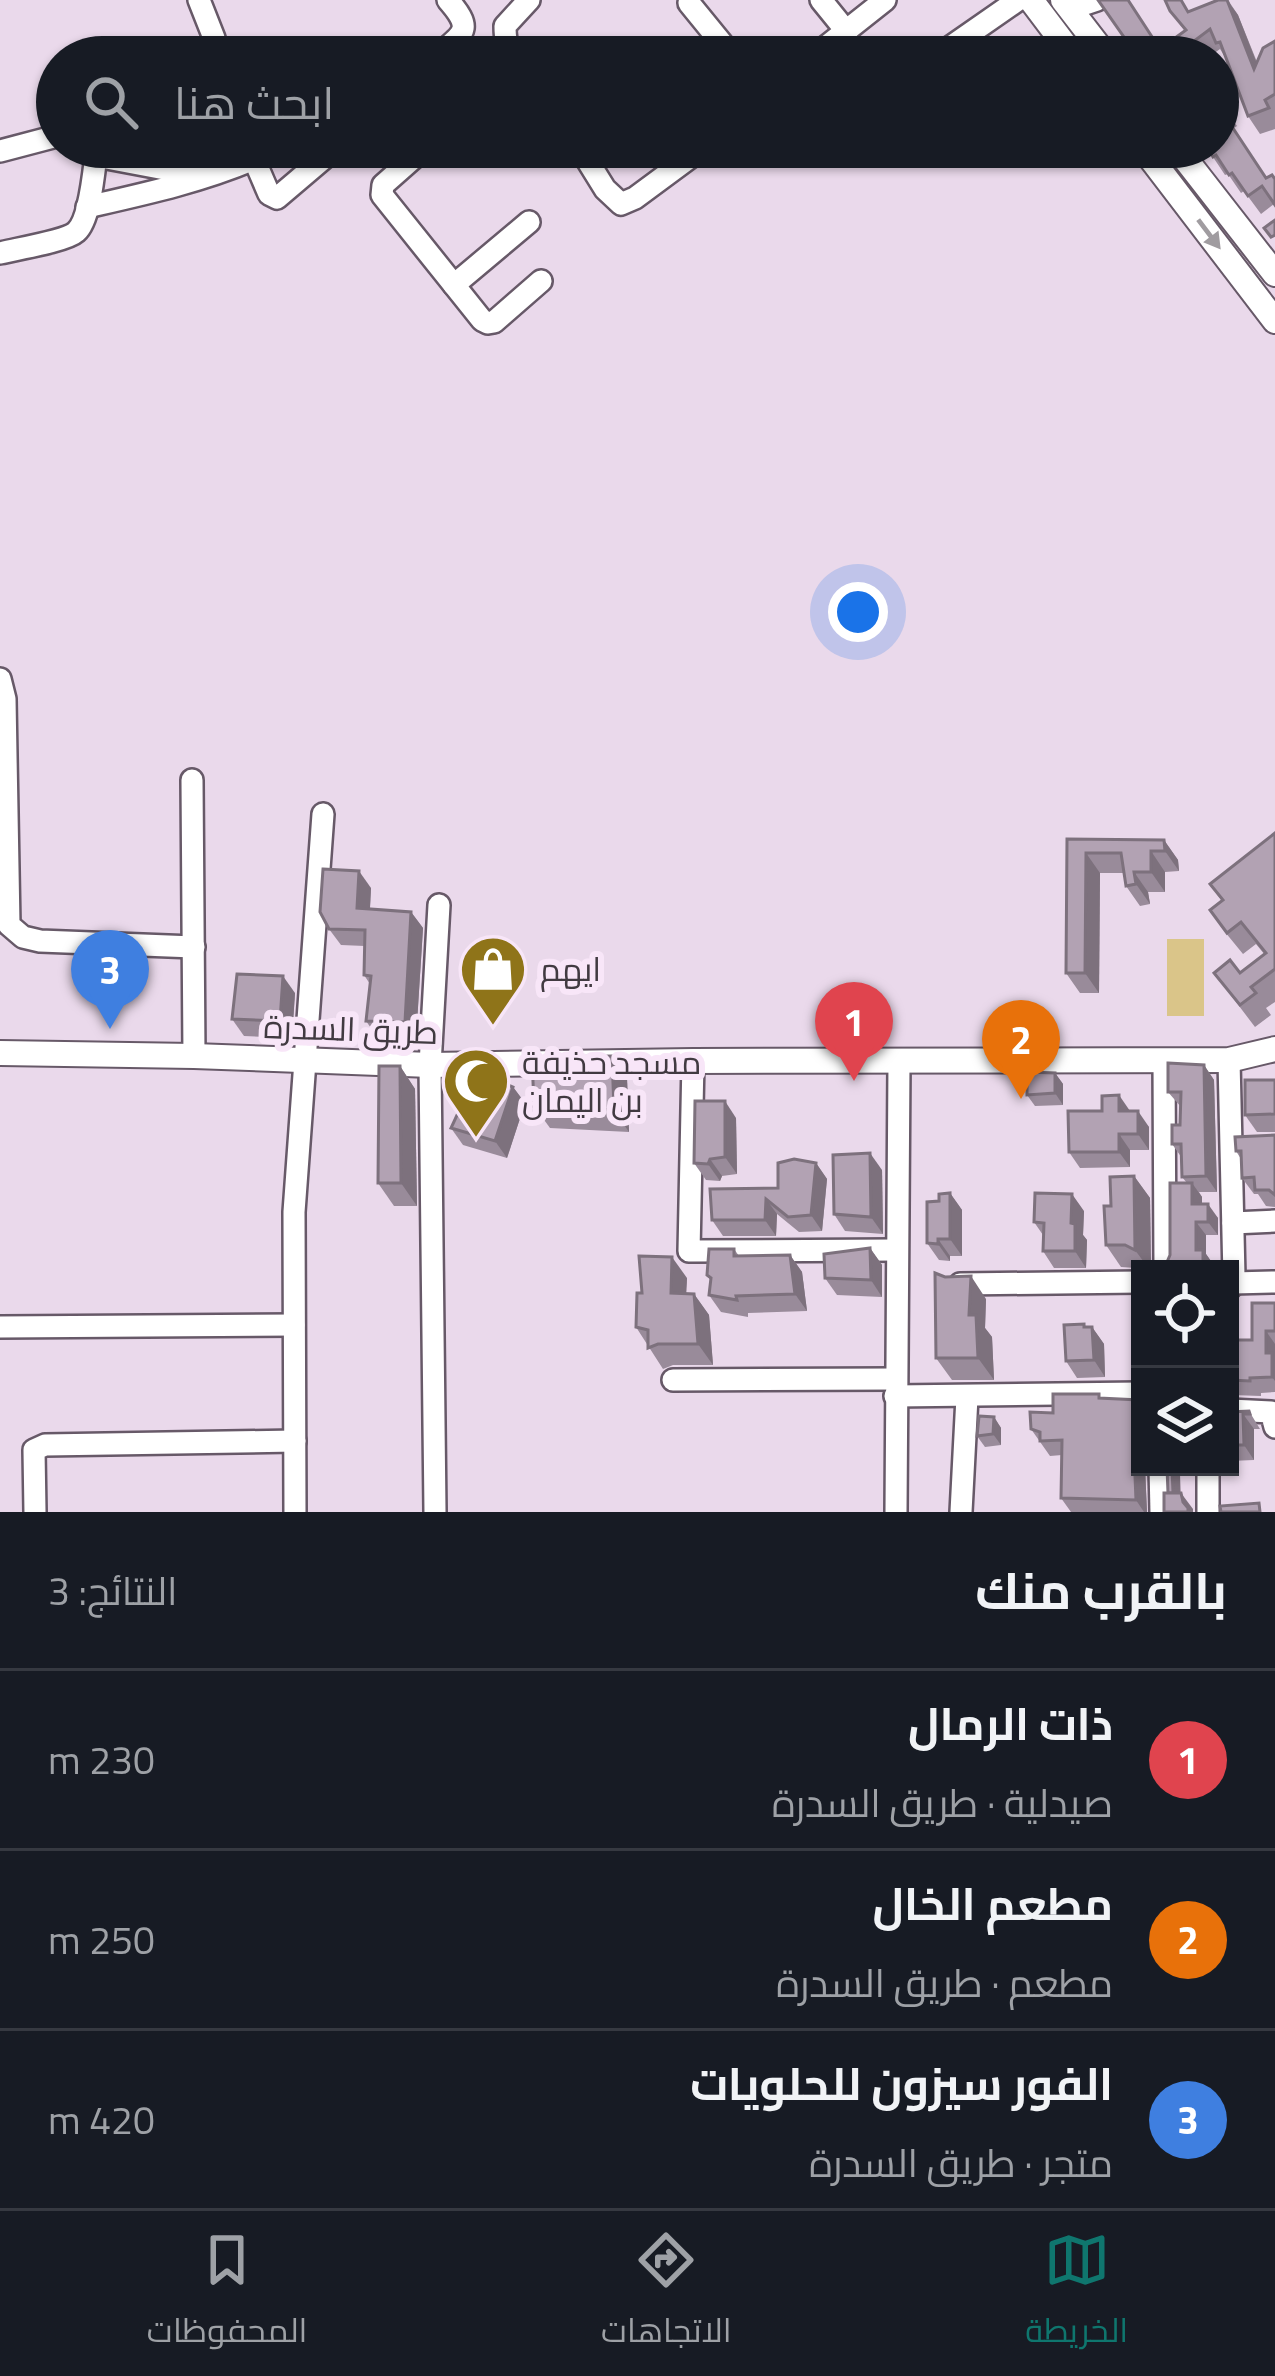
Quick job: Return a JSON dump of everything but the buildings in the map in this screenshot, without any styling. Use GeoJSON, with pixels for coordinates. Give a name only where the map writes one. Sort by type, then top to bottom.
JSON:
{"type":"FeatureCollection","features":[{"type":"Feature","properties":{"kind":"main road"},"geometry":{"type":"LineString","coordinates":[[1030,0],[1058,36]]}},
{"type":"Feature","properties":{"kind":"main road"},"geometry":{"type":"LineString","coordinates":[[1066,5],[1090,36]]}},
{"type":"Feature","properties":{"kind":"main road"},"geometry":{"type":"LineString","coordinates":[[1158,168],[1275,321]]}},
{"type":"Feature","properties":{"kind":"main road"},"geometry":{"type":"LineString","coordinates":[[1192,168],[1275,274]]}},
{"type":"Feature","properties":{"kind":"main road","name":"طريق السدرة"},"geometry":{"type":"LineString","coordinates":[[0,1053],[430,1065],[1229,1060],[1275,1049]]}},
{"type":"Feature","properties":{"kind":"street"},"geometry":{"type":"LineString","coordinates":[[199,0],[213,36]]}},
{"type":"Feature","properties":{"kind":"street"},"geometry":{"type":"LineString","coordinates":[[448,0],[465,20],[460,36]]}},
{"type":"Feature","properties":{"kind":"street"},"geometry":{"type":"LineString","coordinates":[[505,36],[505,26],[529,0]]}},
{"type":"Feature","properties":{"kind":"street"},"geometry":{"type":"LineString","coordinates":[[821,0],[847,32]]}},
{"type":"Feature","properties":{"kind":"street"},"geometry":{"type":"LineString","coordinates":[[842,36],[885,0]]}},
{"type":"Feature","properties":{"kind":"street"},"geometry":{"type":"LineString","coordinates":[[966,36],[1018,0]]}},
{"type":"Feature","properties":{"kind":"street"},"geometry":{"type":"LineString","coordinates":[[1066,5],[1097,0]]}},
{"type":"Feature","properties":{"kind":"street"},"geometry":{"type":"LineString","coordinates":[[689,3],[716,36]]}},
{"type":"Feature","properties":{"kind":"street"},"geometry":{"type":"LineString","coordinates":[[0,151],[36,142]]}},
{"type":"Feature","properties":{"kind":"street"},"geometry":{"type":"LineString","coordinates":[[0,253],[73,235],[82,225],[93,168]]}},
{"type":"Feature","properties":{"kind":"street"},"geometry":{"type":"LineString","coordinates":[[170,168],[209,177]]}},
{"type":"Feature","properties":{"kind":"street"},"geometry":{"type":"LineString","coordinates":[[87,207],[209,177],[224,168]]}},
{"type":"Feature","properties":{"kind":"street"},"geometry":{"type":"LineString","coordinates":[[257,168],[269,194],[277,198],[312,168]]}},
{"type":"Feature","properties":{"kind":"street"},"geometry":{"type":"LineString","coordinates":[[402,168],[383,185],[382,195],[482,320],[488,323],[501,316],[541,280]]}},
{"type":"Feature","properties":{"kind":"street"},"geometry":{"type":"LineString","coordinates":[[592,168],[616,201],[626,204],[675,168]]}},
{"type":"Feature","properties":{"kind":"street"},"geometry":{"type":"LineString","coordinates":[[454,285],[530,222]]}},
{"type":"Feature","properties":{"kind":"street"},"geometry":{"type":"LineString","coordinates":[[0,679],[5,699],[9,925],[23,937],[40,941],[194,947]]}},
{"type":"Feature","properties":{"kind":"street"},"geometry":{"type":"LineString","coordinates":[[193,780],[194,1056]]}},
{"type":"Feature","properties":{"kind":"street"},"geometry":{"type":"LineString","coordinates":[[295,1512],[294,1212],[322,814]]}},
{"type":"Feature","properties":{"kind":"street"},"geometry":{"type":"LineString","coordinates":[[435,1512],[430,1065],[439,905]]}},
{"type":"Feature","properties":{"kind":"street"},"geometry":{"type":"LineString","coordinates":[[1229,1060],[1232,1260]]}},
{"type":"Feature","properties":{"kind":"street"},"geometry":{"type":"LineString","coordinates":[[692,1061],[689,1251],[897,1250]]}},
{"type":"Feature","properties":{"kind":"street"},"geometry":{"type":"LineString","coordinates":[[1164,1061],[1165,1260]]}},
{"type":"Feature","properties":{"kind":"street"},"geometry":{"type":"LineString","coordinates":[[896,1512],[899,1062]]}},
{"type":"Feature","properties":{"kind":"street"},"geometry":{"type":"LineString","coordinates":[[1233,1223],[1275,1221]]}},
{"type":"Feature","properties":{"kind":"street"},"geometry":{"type":"LineString","coordinates":[[960,1284],[1131,1282]]}},
{"type":"Feature","properties":{"kind":"street"},"geometry":{"type":"LineString","coordinates":[[1239,1285],[1275,1282]]}},
{"type":"Feature","properties":{"kind":"street"},"geometry":{"type":"LineString","coordinates":[[0,1327],[294,1325]]}},
{"type":"Feature","properties":{"kind":"street"},"geometry":{"type":"LineString","coordinates":[[673,1380],[895,1388],[967,1397],[1131,1394]]}},
{"type":"Feature","properties":{"kind":"street"},"geometry":{"type":"LineString","coordinates":[[961,1512],[967,1397]]}},
{"type":"Feature","properties":{"kind":"street"},"geometry":{"type":"LineString","coordinates":[[1239,1410],[1271,1412],[1275,1427]]}},
{"type":"Feature","properties":{"kind":"street"},"geometry":{"type":"LineString","coordinates":[[35,1512],[34,1450],[45,1445],[295,1442]]}},
{"type":"Feature","properties":{"kind":"street"},"geometry":{"type":"LineString","coordinates":[[1160,1476],[1161,1512]]}},
{"type":"Feature","properties":{"kind":"street"},"geometry":{"type":"LineString","coordinates":[[1208,1476],[1208,1512]]}},
{"type":"Feature","properties":{"kind":"shaded area"},"geometry":{"type":"Polygon","coordinates":[[[1167,939],[1204,939],[1204,1016],[1167,1016],[1167,939]]]}},
{"type":"Feature","properties":{"kind":"place","name":"ايهم"},"geometry":{"type":"Point","coordinates":[493,1028]}},
{"type":"Feature","properties":{"kind":"place","name":"الفور سيزون للحلويات"},"geometry":{"type":"Point","coordinates":[110,1029]}},
{"type":"Feature","properties":{"kind":"place","name":"ذات الرمال"},"geometry":{"type":"Point","coordinates":[854,1081]}},
{"type":"Feature","properties":{"kind":"place","name":"مطعم الخال"},"geometry":{"type":"Point","coordinates":[1021,1099]}},
{"type":"Feature","properties":{"kind":"place","name":"مسجد حذيفة بن اليمان"},"geometry":{"type":"Point","coordinates":[476,1140]}}]}
